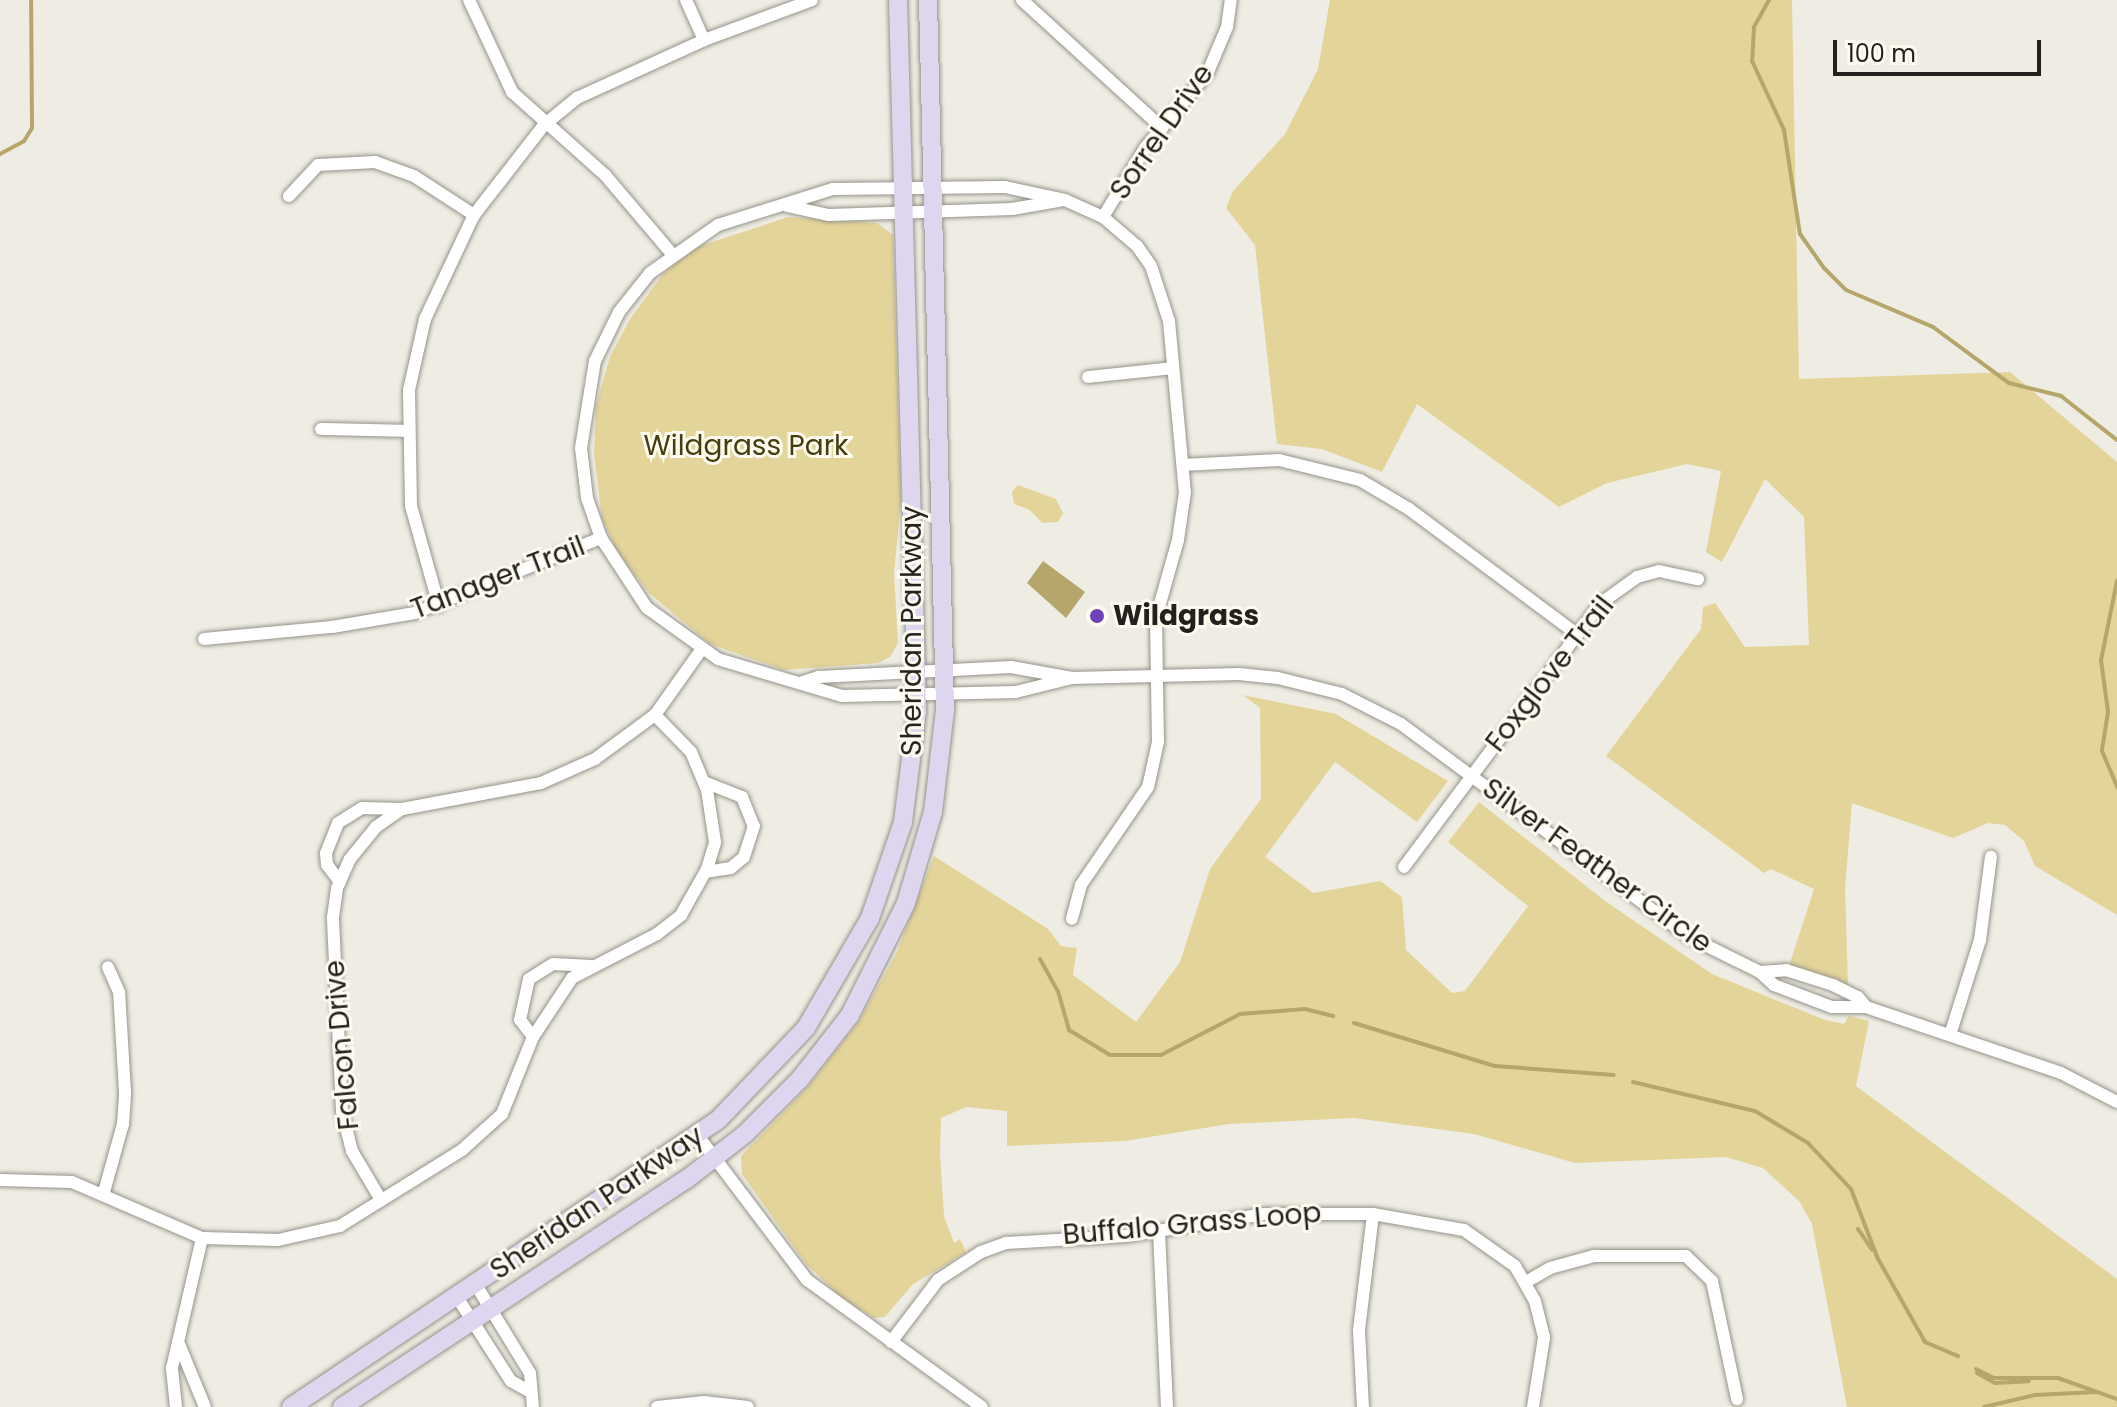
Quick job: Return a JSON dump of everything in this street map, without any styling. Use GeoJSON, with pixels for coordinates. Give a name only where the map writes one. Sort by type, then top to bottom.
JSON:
{"type":"FeatureCollection","features":[{"type":"Feature","properties":{"kind":"main road","name":"Sheridan Parkway"},"geometry":{"type":"LineString","coordinates":[[291,1407],[698,1136],[790,1048],[856,949],[880,895],[903,822],[917,694],[898,0]]}},
{"type":"Feature","properties":{"kind":"main road","name":"Sheridan Parkway"},"geometry":{"type":"LineString","coordinates":[[342,1407],[715,1157],[764,1117],[817,1060],[879,962],[906,903],[933,812],[945,693],[928,0]]}},
{"type":"Feature","properties":{"kind":"street"},"geometry":{"type":"LineString","coordinates":[[469,0],[506,84],[544,125],[605,175],[672,254]]}},
{"type":"Feature","properties":{"kind":"street"},"geometry":{"type":"LineString","coordinates":[[686,0],[704,40]]}},
{"type":"Feature","properties":{"kind":"street"},"geometry":{"type":"LineString","coordinates":[[439,606],[411,506],[406,431],[425,319],[474,215],[544,125],[577,98],[704,40],[812,0]]}},
{"type":"Feature","properties":{"kind":"street"},"geometry":{"type":"LineString","coordinates":[[1022,0],[1162,128]]}},
{"type":"Feature","properties":{"kind":"street","name":"Sorrel Drive"},"geometry":{"type":"LineString","coordinates":[[1103,217],[1162,128],[1208,72],[1227,27],[1231,0]]}},
{"type":"Feature","properties":{"kind":"street"},"geometry":{"type":"LineString","coordinates":[[289,196],[318,165],[375,162],[414,176],[474,215]]}},
{"type":"Feature","properties":{"kind":"street","name":"Silver Feather Circle"},"geometry":{"type":"LineString","coordinates":[[1072,678],[1016,692],[842,696],[745,670],[701,650],[647,608],[601,538],[583,473],[587,386],[619,312],[672,254],[718,225],[833,189],[1005,187],[1065,200],[1103,217],[1137,246],[1160,286],[1173,368],[1183,465],[1184,515],[1156,618],[1158,742],[1148,787],[1081,885],[1072,919]]}},
{"type":"Feature","properties":{"kind":"street"},"geometry":{"type":"LineString","coordinates":[[784,205],[829,215],[933,212],[1065,200]]}},
{"type":"Feature","properties":{"kind":"street"},"geometry":{"type":"LineString","coordinates":[[1088,377],[1173,368]]}},
{"type":"Feature","properties":{"kind":"street"},"geometry":{"type":"LineString","coordinates":[[321,429],[406,431]]}},
{"type":"Feature","properties":{"kind":"street"},"geometry":{"type":"LineString","coordinates":[[1183,465],[1279,460],[1360,480],[1409,509],[1577,634]]}},
{"type":"Feature","properties":{"kind":"street","name":"Tanager Trail"},"geometry":{"type":"LineString","coordinates":[[204,639],[374,622],[439,606],[601,538]]}},
{"type":"Feature","properties":{"kind":"street","name":"Foxglove Trail"},"geometry":{"type":"LineString","coordinates":[[1404,867],[1601,603],[1637,577],[1659,571],[1698,579]]}},
{"type":"Feature","properties":{"kind":"street","name":"Falcon Drive"},"geometry":{"type":"LineString","coordinates":[[340,882],[327,865],[326,853],[338,823],[362,808],[402,809],[541,783],[595,759],[655,715],[701,650]]}},
{"type":"Feature","properties":{"kind":"street","name":"Silver Feather Circle"},"geometry":{"type":"LineString","coordinates":[[800,683],[819,677],[1011,667],[1072,678],[1251,675],[1331,691],[1401,724],[1687,936],[1760,972],[1799,997],[1832,1007],[1866,1007],[2061,1073],[2117,1102]]}},
{"type":"Feature","properties":{"kind":"street"},"geometry":{"type":"LineString","coordinates":[[0,1180],[72,1182],[104,1192],[202,1238],[308,1235],[340,1226],[489,1129],[515,1090],[533,1037],[551,1003],[591,966],[657,934],[681,915],[706,872],[715,842],[704,782],[691,752],[655,715]]}},
{"type":"Feature","properties":{"kind":"street"},"geometry":{"type":"LineString","coordinates":[[704,782],[742,797],[754,826],[744,857],[731,868],[706,872]]}},
{"type":"Feature","properties":{"kind":"street","name":"Falcon Drive"},"geometry":{"type":"LineString","coordinates":[[381,1200],[352,1151],[342,1111],[333,917],[340,882],[376,827],[402,809]]}},
{"type":"Feature","properties":{"kind":"street"},"geometry":{"type":"LineString","coordinates":[[1950,1035],[1980,940],[1991,857]]}},
{"type":"Feature","properties":{"kind":"street"},"geometry":{"type":"LineString","coordinates":[[533,1037],[520,1020],[529,979],[553,964],[591,966]]}},
{"type":"Feature","properties":{"kind":"street"},"geometry":{"type":"LineString","coordinates":[[104,1192],[123,1124],[125,1092],[119,992],[108,967]]}},
{"type":"Feature","properties":{"kind":"street"},"geometry":{"type":"LineString","coordinates":[[1760,972],[1786,970],[1833,985],[1858,997],[1866,1007]]}},
{"type":"Feature","properties":{"kind":"street"},"geometry":{"type":"LineString","coordinates":[[698,1136],[807,1280],[982,1407]]}},
{"type":"Feature","properties":{"kind":"street","name":"Buffalo Grass Loop"},"geometry":{"type":"LineString","coordinates":[[891,1342],[938,1280],[981,1252],[1028,1239],[1159,1231],[1265,1214],[1373,1214],[1464,1230],[1499,1251],[1526,1282],[1544,1338],[1533,1407]]}},
{"type":"Feature","properties":{"kind":"street"},"geometry":{"type":"LineString","coordinates":[[1363,1407],[1359,1330],[1373,1214]]}},
{"type":"Feature","properties":{"kind":"street"},"geometry":{"type":"LineString","coordinates":[[1159,1231],[1167,1407]]}},
{"type":"Feature","properties":{"kind":"street"},"geometry":{"type":"LineString","coordinates":[[176,1407],[172,1368],[202,1238]]}},
{"type":"Feature","properties":{"kind":"street"},"geometry":{"type":"LineString","coordinates":[[1526,1282],[1550,1268],[1594,1256],[1674,1253],[1705,1270],[1715,1291],[1737,1399]]}},
{"type":"Feature","properties":{"kind":"street"},"geometry":{"type":"LineString","coordinates":[[1705,1270],[1716,1259]]}},
{"type":"Feature","properties":{"kind":"street"},"geometry":{"type":"LineString","coordinates":[[476,1285],[530,1373],[529,1391],[533,1407]]}},
{"type":"Feature","properties":{"kind":"street"},"geometry":{"type":"LineString","coordinates":[[457,1297],[511,1381],[529,1391]]}},
{"type":"Feature","properties":{"kind":"street"},"geometry":{"type":"LineString","coordinates":[[179,1344],[205,1407]]}},
{"type":"Feature","properties":{"kind":"street"},"geometry":{"type":"LineString","coordinates":[[657,1407],[704,1402],[748,1407]]}},
{"type":"Feature","properties":{"kind":"green space"},"geometry":{"type":"Polygon","coordinates":[[[1330,0],[1792,0],[1799,379],[2010,372],[2117,462],[2117,915],[2035,866],[2024,841],[2005,825],[1988,823],[1953,838],[1852,803],[1845,887],[1848,987],[1789,966],[1814,889],[1771,869],[1764,873],[1606,756],[1701,629],[1703,607],[1715,603],[1745,647],[1809,645],[1804,517],[1765,479],[1722,562],[1706,552],[1721,471],[1687,464],[1607,483],[1559,507],[1417,404],[1382,472],[1322,449],[1277,444],[1255,245],[1226,208],[1233,191],[1285,134],[1318,69],[1330,0]]]}},
{"type":"Feature","properties":{"kind":"green space","name":"Wildgrass Park"},"geometry":{"type":"Polygon","coordinates":[[[788,217],[877,223],[893,235],[901,500],[894,574],[898,643],[890,657],[878,663],[784,670],[710,644],[649,593],[618,553],[602,519],[594,453],[596,406],[610,357],[630,319],[663,274],[694,248],[788,217]]]}},
{"type":"Feature","properties":{"kind":"green space"},"geometry":{"type":"Polygon","coordinates":[[[1018,485],[1056,499],[1063,513],[1058,522],[1042,523],[1030,510],[1014,504],[1012,492],[1018,485]]]}},
{"type":"Feature","properties":{"kind":"green space"},"geometry":{"type":"Polygon","coordinates":[[[1243,695],[1336,714],[1448,781],[1417,822],[1335,762],[1265,857],[1313,893],[1380,881],[1402,897],[1406,950],[1452,993],[1465,991],[1528,906],[1448,842],[1479,802],[1605,901],[1712,974],[1825,1020],[1844,1024],[1849,1016],[1869,1021],[1856,1086],[2117,1279],[2117,1407],[1847,1407],[1812,1224],[1799,1201],[1763,1168],[1726,1157],[1575,1163],[1474,1134],[1354,1118],[1229,1124],[1125,1141],[1007,1146],[1007,1111],[966,1107],[941,1118],[940,1154],[944,1216],[954,1243],[960,1239],[966,1252],[912,1285],[885,1317],[874,1318],[841,1297],[806,1264],[742,1174],[741,1156],[806,1089],[859,1021],[897,952],[934,856],[1048,929],[1061,946],[1077,948],[1073,975],[1136,1022],[1180,962],[1210,869],[1261,799],[1260,708],[1243,695]]]}},
{"type":"Feature","properties":{"kind":"shaded area"},"geometry":{"type":"Polygon","coordinates":[[[1043,561],[1085,592],[1066,618],[1027,583],[1043,561]]]}},
{"type":"Feature","properties":{"kind":"waterway"},"geometry":{"type":"LineString","coordinates":[[0,154],[24,141],[32,128],[31,0]]}},
{"type":"Feature","properties":{"kind":"waterway"},"geometry":{"type":"LineString","coordinates":[[1769,0],[1754,27],[1752,61],[1784,130],[1800,234],[1824,268],[1846,290],[1933,327],[2009,383],[2061,396],[2117,440]]}},
{"type":"Feature","properties":{"kind":"waterway"},"geometry":{"type":"LineString","coordinates":[[2117,581],[2101,660],[2108,712],[2102,751],[2117,787]]}},
{"type":"Feature","properties":{"kind":"waterway"},"geometry":{"type":"LineString","coordinates":[[1040,959],[1058,991],[1069,1030],[1110,1055],[1161,1055],[1240,1014],[1305,1009],[1333,1016]]}},
{"type":"Feature","properties":{"kind":"waterway"},"geometry":{"type":"LineString","coordinates":[[1354,1023],[1495,1066],[1614,1075]]}},
{"type":"Feature","properties":{"kind":"waterway"},"geometry":{"type":"LineString","coordinates":[[1633,1082],[1755,1111],[1808,1143],[1851,1189],[1878,1259]]}},
{"type":"Feature","properties":{"kind":"waterway"},"geometry":{"type":"LineString","coordinates":[[1858,1229],[1872,1250]]}},
{"type":"Feature","properties":{"kind":"waterway"},"geometry":{"type":"LineString","coordinates":[[1877,1257],[1925,1342],[1958,1356]]}},
{"type":"Feature","properties":{"kind":"waterway"},"geometry":{"type":"LineString","coordinates":[[1976,1369],[1994,1378],[2058,1378],[2117,1399]]}},
{"type":"Feature","properties":{"kind":"waterway"},"geometry":{"type":"LineString","coordinates":[[1977,1373],[1995,1383],[2029,1381]]}},
{"type":"Feature","properties":{"kind":"waterway"},"geometry":{"type":"LineString","coordinates":[[1984,1407],[2035,1395],[2096,1392]]}},
{"type":"Feature","properties":{"kind":"place","name":"Wildgrass"},"geometry":{"type":"Point","coordinates":[1097,616]}}]}
